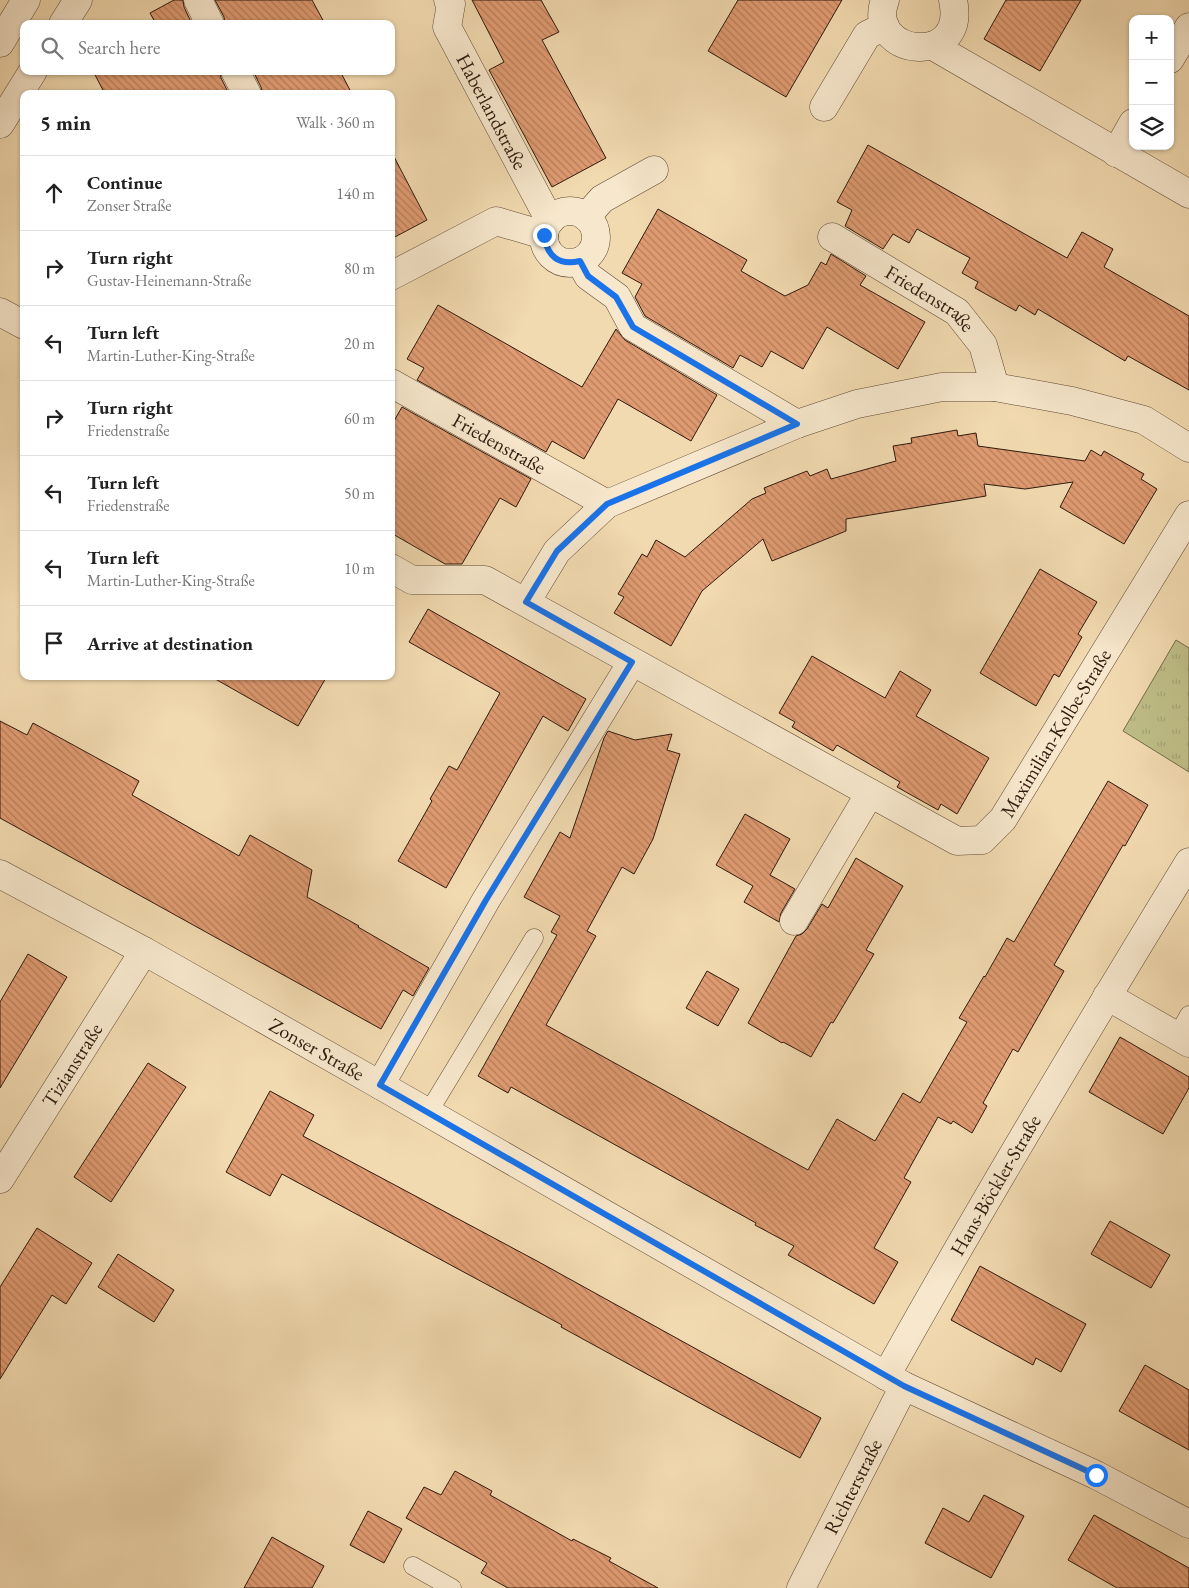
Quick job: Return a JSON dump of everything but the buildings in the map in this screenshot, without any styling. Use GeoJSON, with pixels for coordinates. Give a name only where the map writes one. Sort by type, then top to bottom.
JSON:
{"type":"FeatureCollection","features":[{"type":"Feature","properties":{"kind":"street"},"geometry":{"type":"LineString","coordinates":[[0,43],[26,0]]}},
{"type":"Feature","properties":{"kind":"street"},"geometry":{"type":"LineString","coordinates":[[66,20],[78,0]]}},
{"type":"Feature","properties":{"kind":"street"},"geometry":{"type":"LineString","coordinates":[[198,0],[208,20]]}},
{"type":"Feature","properties":{"kind":"street","name":"Haberlandstraße"},"geometry":{"type":"LineString","coordinates":[[448,0],[451,4],[447,27],[547,228]]}},
{"type":"Feature","properties":{"kind":"street"},"geometry":{"type":"LineString","coordinates":[[824,107],[866,34],[885,13],[896,39],[911,47],[933,46],[943,40],[955,21],[953,0]]}},
{"type":"Feature","properties":{"kind":"street"},"geometry":{"type":"LineString","coordinates":[[1174,52],[1189,27]]}},
{"type":"Feature","properties":{"kind":"street"},"geometry":{"type":"LineString","coordinates":[[933,46],[1189,194]]}},
{"type":"Feature","properties":{"kind":"street"},"geometry":{"type":"LineString","coordinates":[[237,75],[245,90]]}},
{"type":"Feature","properties":{"kind":"street"},"geometry":{"type":"LineString","coordinates":[[0,124],[20,94]]}},
{"type":"Feature","properties":{"kind":"street"},"geometry":{"type":"LineString","coordinates":[[1116,153],[1129,130]]}},
{"type":"Feature","properties":{"kind":"street"},"geometry":{"type":"LineString","coordinates":[[586,217],[602,199],[654,170]]}},
{"type":"Feature","properties":{"kind":"street"},"geometry":{"type":"LineString","coordinates":[[563,212],[580,213],[586,217],[592,224],[595,232],[593,249],[580,261],[571,263],[554,258],[548,252],[547,228],[556,215],[563,212]]}},
{"type":"Feature","properties":{"kind":"street"},"geometry":{"type":"LineString","coordinates":[[395,274],[496,221],[547,228]]}},
{"type":"Feature","properties":{"kind":"street","name":"Friedenstraße"},"geometry":{"type":"LineString","coordinates":[[832,237],[957,312],[983,345],[995,387]]}},
{"type":"Feature","properties":{"kind":"street"},"geometry":{"type":"LineString","coordinates":[[580,261],[588,276],[616,297],[633,327],[797,424]]}},
{"type":"Feature","properties":{"kind":"street"},"geometry":{"type":"LineString","coordinates":[[0,312],[20,323]]}},
{"type":"Feature","properties":{"kind":"street","name":"Friedenstraße"},"geometry":{"type":"LineString","coordinates":[[395,385],[607,504]]}},
{"type":"Feature","properties":{"kind":"street"},"geometry":{"type":"LineString","coordinates":[[526,602],[557,551],[607,504],[797,424],[857,404],[942,387],[995,387],[1072,401],[1144,420],[1189,448]]}},
{"type":"Feature","properties":{"kind":"street","name":"Maximilian-Kolbe-Straße"},"geometry":{"type":"LineString","coordinates":[[395,570],[412,580],[485,580],[957,841],[982,840],[1003,819],[1189,515]]}},
{"type":"Feature","properties":{"kind":"street"},"geometry":{"type":"LineString","coordinates":[[380,1085],[486,900],[632,662]]}},
{"type":"Feature","properties":{"kind":"street"},"geometry":{"type":"LineString","coordinates":[[794,921],[870,793]]}},
{"type":"Feature","properties":{"kind":"street","name":"Hans-Böckler-Straße"},"geometry":{"type":"LineString","coordinates":[[895,1381],[922,1312],[1107,996],[1189,862]]}},
{"type":"Feature","properties":{"kind":"street","name":"Zonser Straße"},"geometry":{"type":"LineString","coordinates":[[0,874],[144,952],[380,1085],[895,1381],[1096,1475],[1189,1524]]}},
{"type":"Feature","properties":{"kind":"street","name":"Tizianstraße"},"geometry":{"type":"LineString","coordinates":[[0,1179],[144,952]]}},
{"type":"Feature","properties":{"kind":"street"},"geometry":{"type":"LineString","coordinates":[[1107,996],[1185,1031]]}},
{"type":"Feature","properties":{"kind":"street","name":"Richterstraße"},"geometry":{"type":"LineString","coordinates":[[801,1588],[895,1381]]}},
{"type":"Feature","properties":{"kind":"lane"},"geometry":{"type":"LineString","coordinates":[[428,1113],[534,938]]}},
{"type":"Feature","properties":{"kind":"lane"},"geometry":{"type":"LineString","coordinates":[[413,1566],[452,1588]]}},
{"type":"Feature","properties":{"kind":"green space"},"geometry":{"type":"Polygon","coordinates":[[[1176,640],[1189,648],[1189,772],[1123,731],[1176,640]]]}},
{"type":"Feature","properties":{"kind":"route"},"geometry":{"type":"LineString","coordinates":[[544,235],[548,252],[554,258],[563,262],[580,261],[588,276],[616,297],[633,327],[797,424],[607,504],[557,551],[526,602],[632,662],[486,900],[380,1085],[904,1386],[1096,1475]]}}]}
